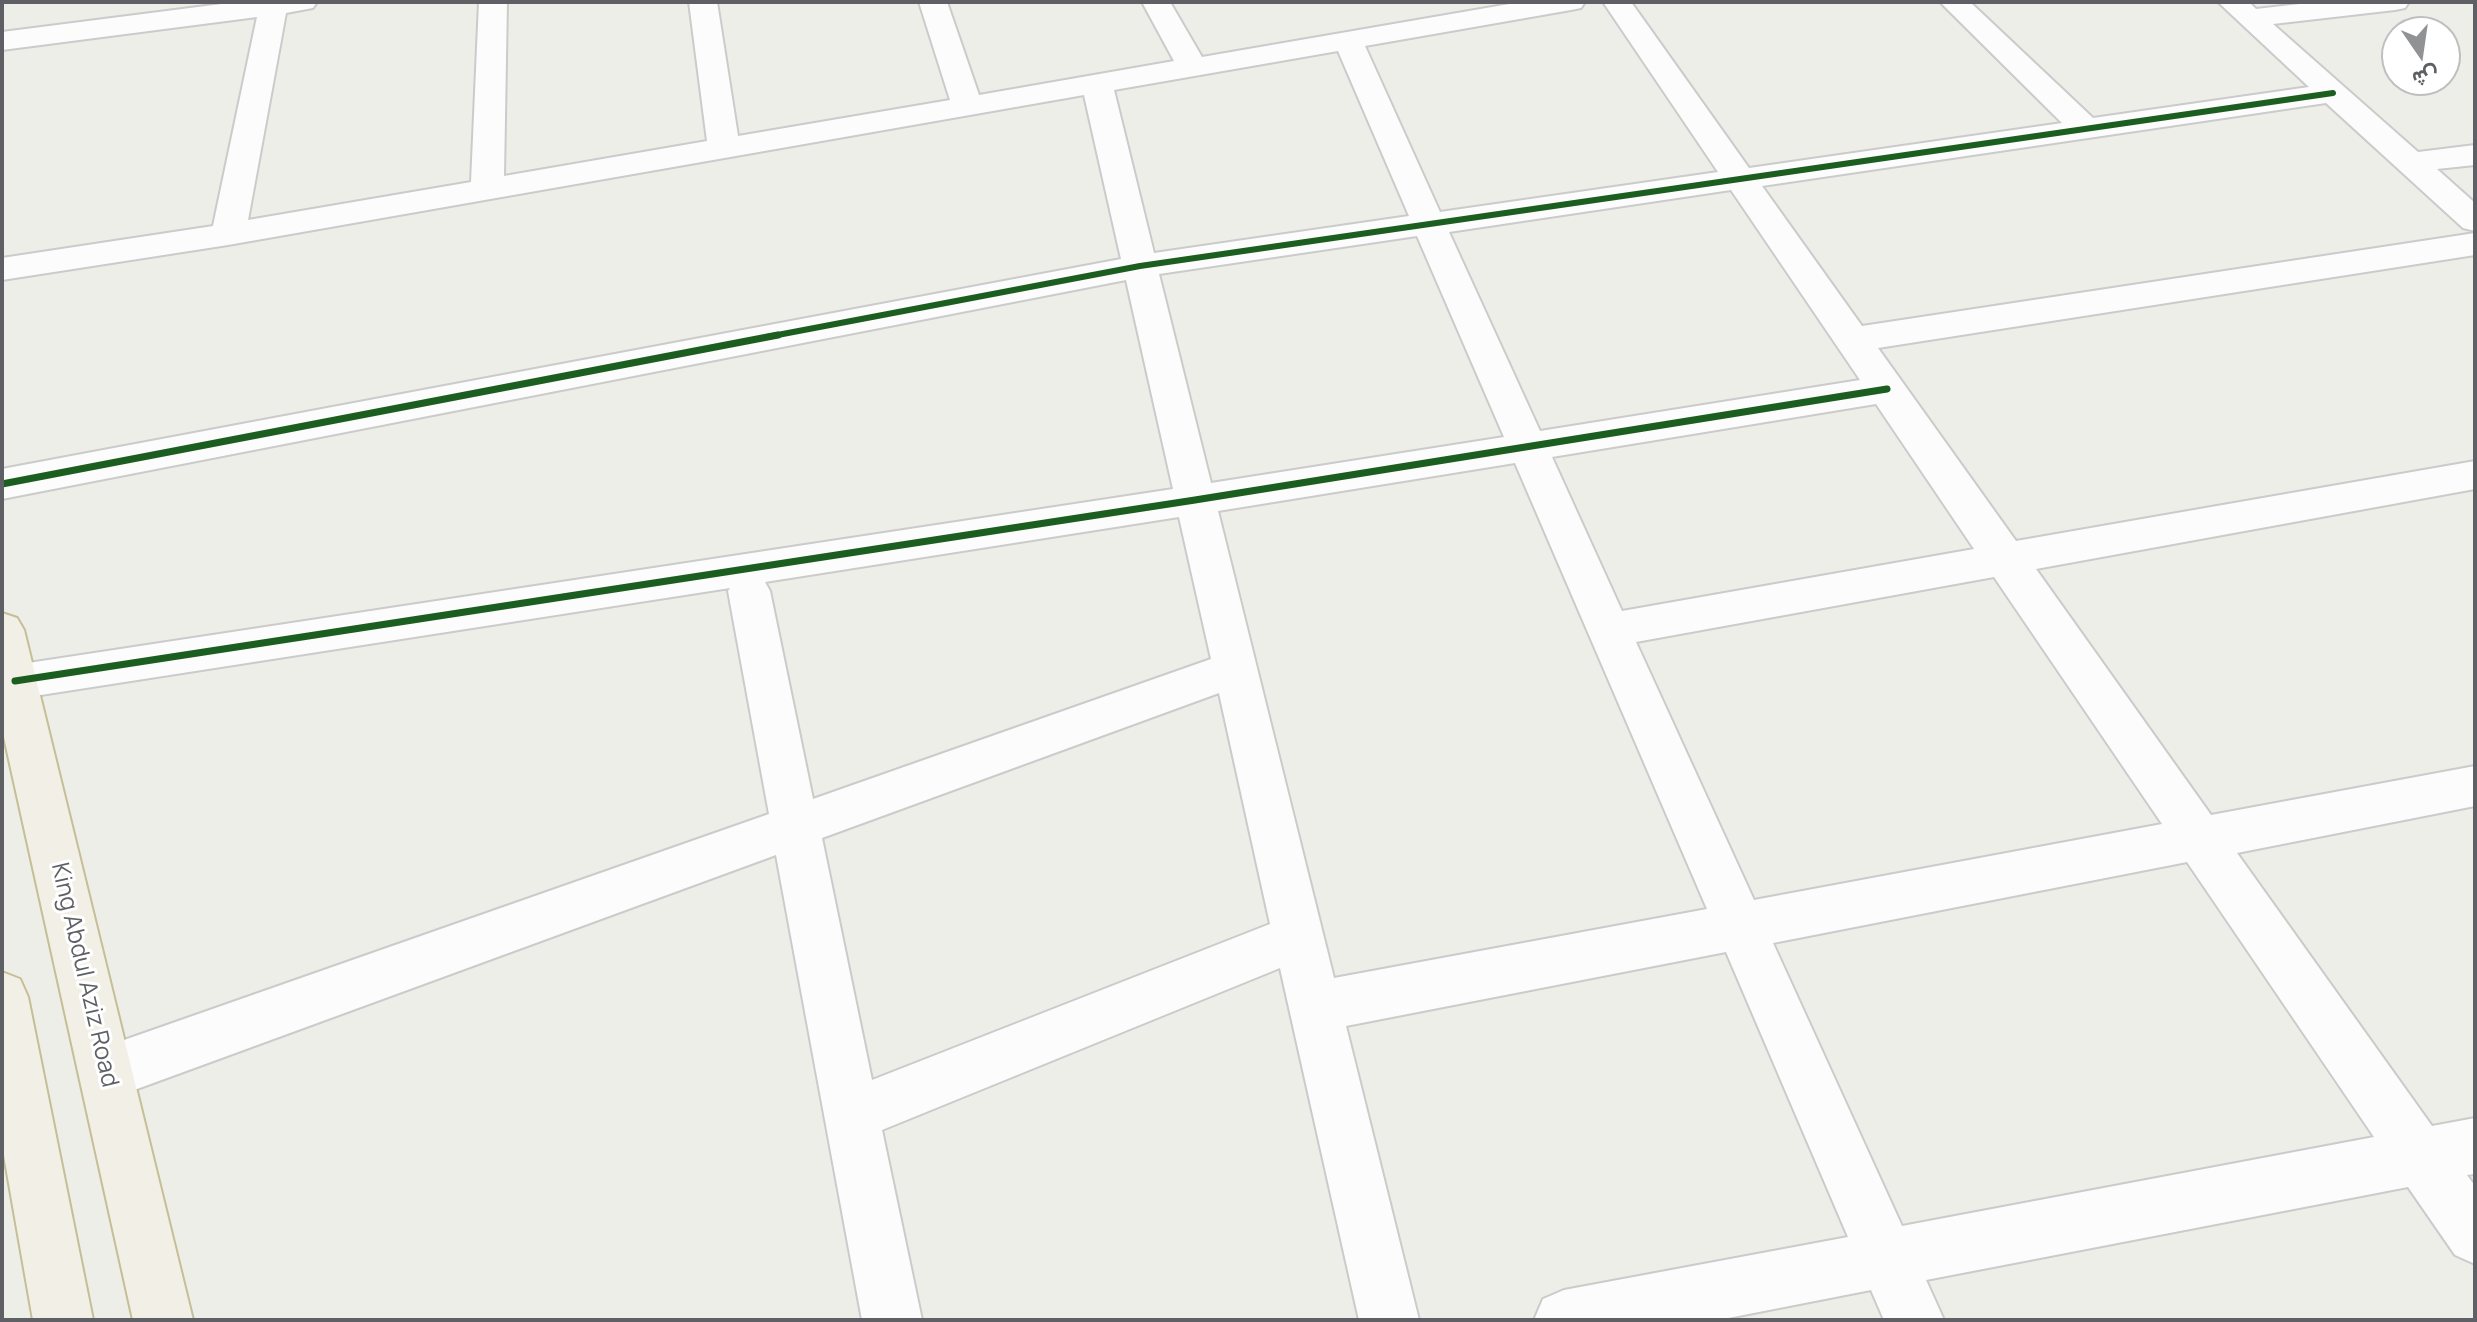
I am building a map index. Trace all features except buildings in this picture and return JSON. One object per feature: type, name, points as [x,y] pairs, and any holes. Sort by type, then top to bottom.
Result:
[{"type":"highway","name":"King Abdul Aziz Road","points":[[2,630],[163,1320]]},
{"type":"highway","points":[[2,997],[63,1320]]},
{"type":"street","points":[[487,190],[493,2]]},
{"type":"street","points":[[703,2],[724,149]]},
{"type":"street","points":[[933,2],[968,107]]},
{"type":"street","points":[[1156,2],[1193,68]]},
{"type":"street","points":[[2,269],[228,234],[1348,41],[1478,10],[1571,2]]},
{"type":"street","points":[[1617,2],[2475,1235]]},
{"type":"street","points":[[1954,2],[2086,129]]},
{"type":"street","points":[[2241,10],[2395,2]]},
{"type":"street","points":[[2,41],[284,3],[228,234]]},
{"type":"street","points":[[2241,10],[2475,221]]},
{"type":"street","points":[[1348,41],[1914,1320]]},
{"type":"street","points":[[1097,84],[1389,1320]]},
{"type":"street","points":[[2,484],[1140,266],[2333,93]]},
{"type":"street","points":[[2411,163],[2475,155]]},
{"type":"street","points":[[1852,340],[2475,244]]},
{"type":"street","points":[[15,681],[1195,500],[1887,389]]},
{"type":"street","points":[[1609,630],[2475,475]]},
{"type":"street","points":[[749,591],[892,1320]]},
{"type":"street","points":[[107,1073],[1235,669]]},
{"type":"street","points":[[1315,1007],[2475,786]]},
{"type":"street","points":[[853,1115],[1298,937]]},
{"type":"street","points":[[1564,1320],[2475,1146]]},
{"type":"cycle path","points":[[2,484],[1140,266],[2333,93]]},
{"type":"cycle path","points":[[15,681],[1195,500],[1887,389]]}]
